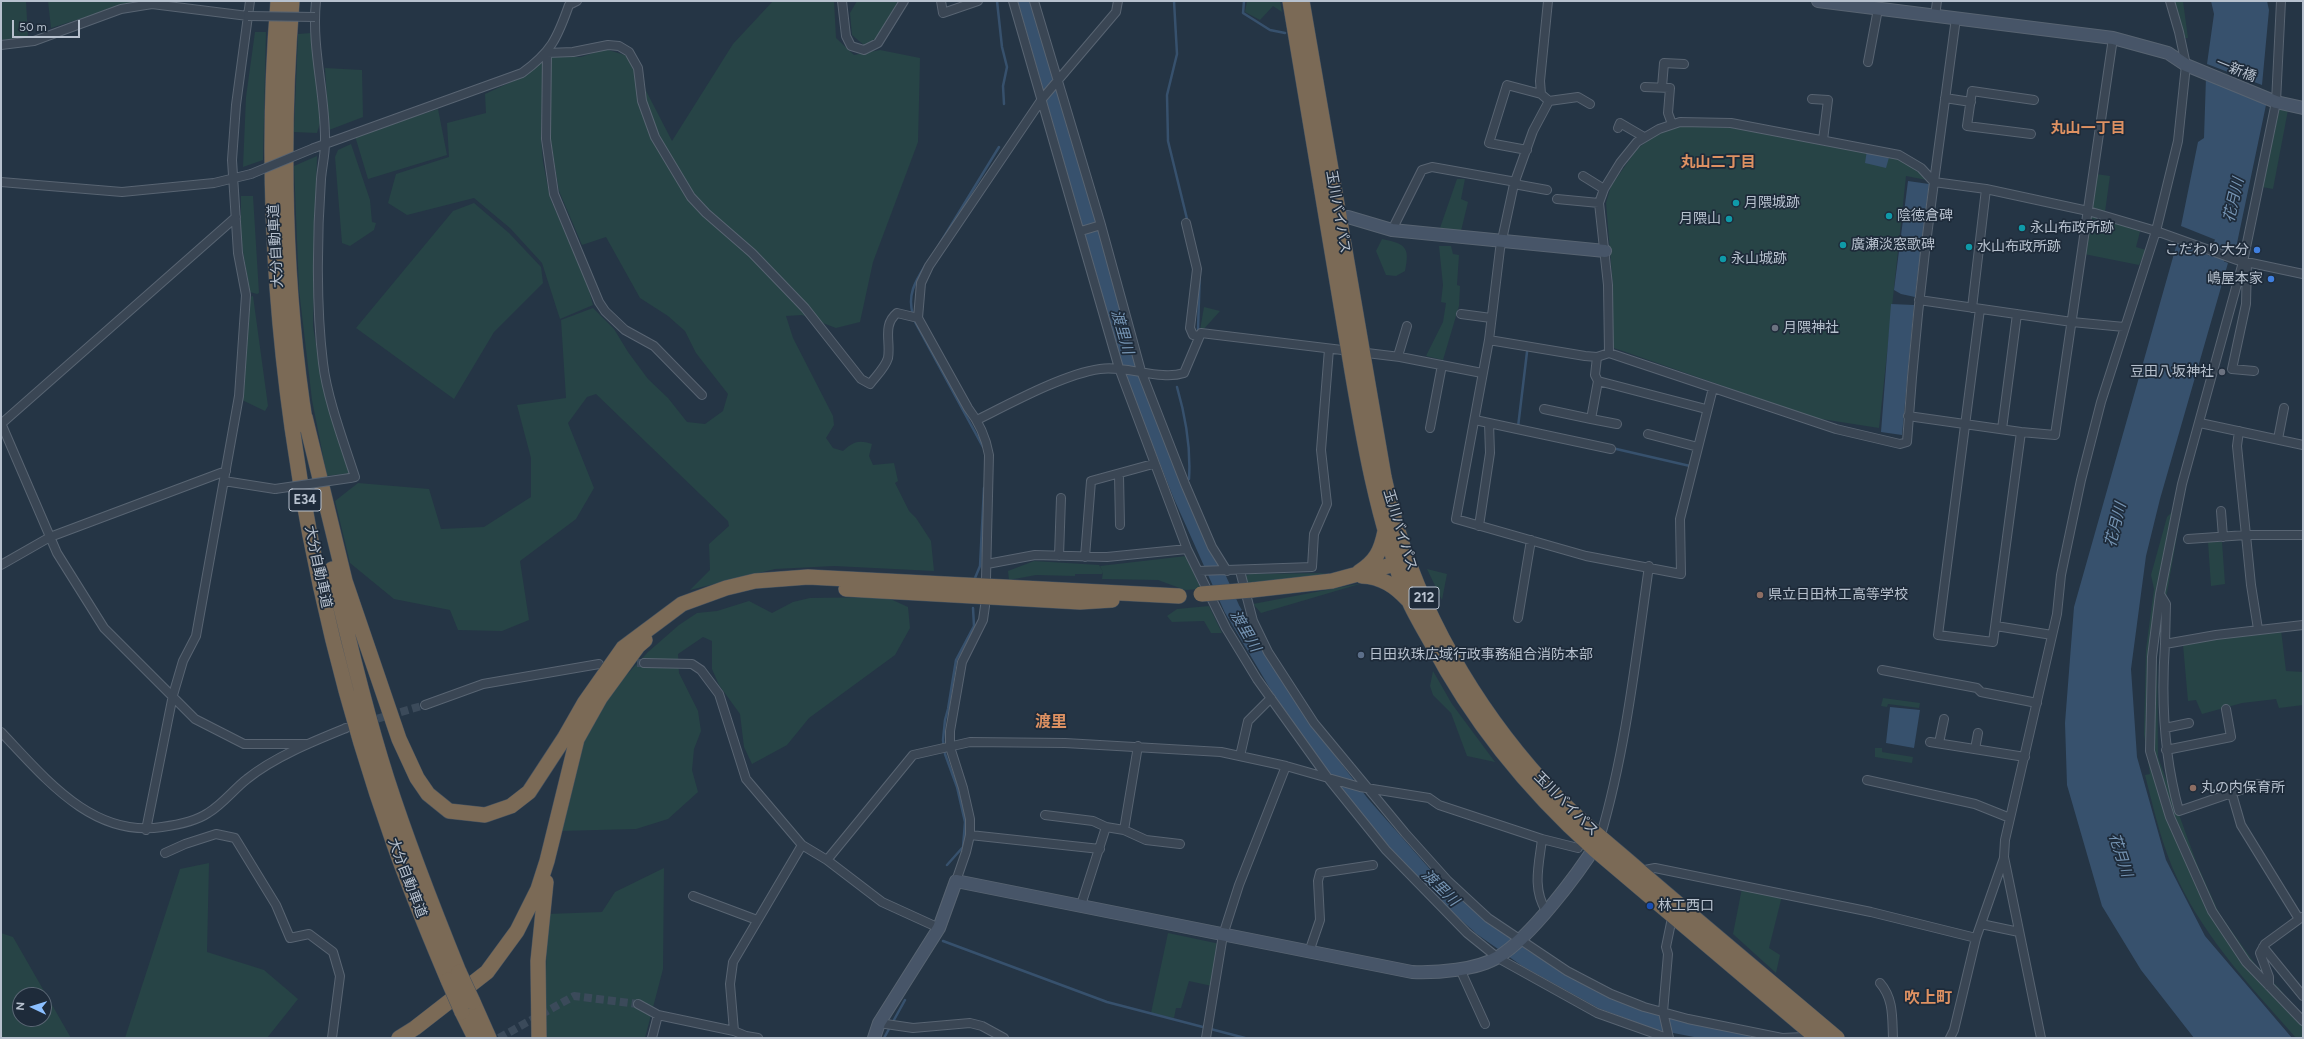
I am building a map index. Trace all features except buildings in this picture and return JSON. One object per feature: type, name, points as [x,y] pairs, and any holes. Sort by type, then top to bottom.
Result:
[{"type":"highway","name":"大分自動車道","points":[[278,1],[273,117],[275,247],[284,353],[305,501],[334,642],[372,776],[396,850],[468,1007],[478,1038]]},
{"type":"highway","name":"大分自動車道","points":[[292,1],[289,44],[287,186],[292,295],[305,416],[330,558],[366,708],[453,976]]},
{"type":"highway","name":"玉川バイパス","points":[[1290,1],[1356,351],[1397,530],[1410,602],[1449,677],[1491,739],[1551,809],[1597,843],[1640,871],[1674,909]]},
{"type":"highway","name":"玉川バイパス","points":[[1302,1],[1332,218]]},
{"type":"highway","name":"玉川バイパス","points":[[1356,351],[1364,440],[1385,531],[1467,682],[1484,708],[1526,763],[1597,843],[1817,1032],[1837,1038]]},
{"type":"highway","points":[[305,416],[345,581],[399,739],[416,778],[428,794],[448,811],[464,815],[485,815],[512,806],[529,792],[565,737],[585,702],[623,648],[637,636],[682,604],[726,588],[755,581],[808,577],[1179,596]]},
{"type":"highway","points":[[1353,576],[1378,557],[1385,531]]},
{"type":"highway","points":[[399,1038],[415,1028],[487,972],[502,953],[527,914],[538,890],[547,861],[577,739],[600,698],[638,646],[678,615],[696,605],[761,589],[786,587],[1080,602],[1179,596],[1305,586],[1353,576],[1402,562]]},
{"type":"highway","points":[[1353,576],[1379,578],[1398,589],[1410,602]]},
{"type":"highway","points":[[386,1038],[430,1010],[472,976],[496,948],[518,916],[527,893],[538,856],[565,737]]},
{"type":"highway","points":[[539,1038],[538,961],[547,861]]},
{"type":"street","points":[[146,830],[173,695],[183,661],[196,636],[239,396],[246,295],[238,253],[232,160],[236,105],[250,1]]},
{"type":"street","points":[[224,481],[275,489],[356,477],[339,428],[323,364],[319,239],[321,179],[325,143],[322,91],[314,34],[316,1]]},
{"type":"street","points":[[1,182],[122,192],[214,184],[251,174],[325,143],[522,73],[547,53],[560,32],[569,5],[577,1]]},
{"type":"street","points":[[842,1],[846,36],[851,46],[864,50],[878,43],[904,1]]},
{"type":"street","points":[[941,1],[943,14],[978,1]]},
{"type":"street","points":[[1013,1],[1081,231],[1119,368],[1153,464],[1187,549],[1226,628],[1271,698],[1328,778],[1386,850],[1422,889],[1467,933],[1498,958],[1597,1013],[1668,1038]]},
{"type":"street","points":[[1034,1],[1101,225],[1141,371],[1184,484],[1212,547],[1227,571]]},
{"type":"street","points":[[986,579],[989,455],[977,420],[968,408],[914,318],[921,283],[929,266],[1042,99],[1116,12],[1118,1]]},
{"type":"street","points":[[1541,94],[1540,82],[1548,1]]},
{"type":"street","name":"一新橋","points":[[1818,1],[2113,38],[2168,53],[2186,65],[2276,102],[2303,108]]},
{"type":"street","points":[[1935,16],[1937,1]]},
{"type":"street","points":[[2041,1038],[2004,857],[2005,840],[2057,614],[2061,574],[2081,480],[2101,402],[2156,231],[2178,141],[2186,65],[2180,32],[2170,1]]},
{"type":"street","points":[[2281,1],[2282,11],[2276,102],[2243,262],[2182,484],[2160,594],[2152,657],[2150,692],[2150,751],[2156,777],[2170,817],[2212,911],[2246,962],[2303,1021]]},
{"type":"street","points":[[1,44],[34,41],[120,9],[152,4],[248,16],[315,17]]},
{"type":"street","points":[[1868,62],[1878,8]]},
{"type":"street","points":[[1489,340],[1597,357],[1609,353],[1836,429],[1900,444],[1906,442],[1918,300],[1956,18]]},
{"type":"street","points":[[1908,416],[2021,432],[2055,435],[2113,38]]},
{"type":"street","points":[[547,53],[572,52],[608,45],[619,46],[628,52],[638,68],[642,101],[655,137],[691,197],[706,213],[752,253],[804,308],[861,379],[870,384],[887,360],[888,326],[893,316],[897,313],[914,318]]},
{"type":"street","points":[[547,53],[546,139],[554,194],[599,302],[619,325],[654,346],[702,395]]},
{"type":"street","points":[[1662,88],[1664,63],[1684,64]]},
{"type":"street","points":[[1527,150],[1489,143],[1507,85],[1541,94],[1549,101],[1578,97],[1590,104]]},
{"type":"street","points":[[1645,87],[1670,88],[1668,113],[1672,124]]},
{"type":"street","points":[[2031,134],[1967,126],[1972,91],[2034,100]]},
{"type":"street","points":[[1945,98],[1971,102]]},
{"type":"street","points":[[1812,99],[1828,100],[1823,140]]},
{"type":"street","points":[[1549,101],[1533,131],[1515,183],[1502,241],[1489,340],[1456,519],[1586,556],[1649,566],[1681,574],[1680,520],[1706,409],[1713,388]]},
{"type":"street","points":[[1609,353],[1608,285],[1599,204],[1604,189],[1620,163],[1637,142],[1659,129],[1680,122],[1731,123],[1899,155],[1921,168],[1934,182],[1986,189],[2088,212],[2156,231],[2243,262],[2303,274]]},
{"type":"street","points":[[1618,128],[1620,123],[1644,138]]},
{"type":"street","points":[[1392,230],[1422,170],[1432,167],[1547,190]]},
{"type":"street","points":[[1583,176],[1604,189]]},
{"type":"street","points":[[1986,189],[1965,423],[1938,635],[1993,642],[2021,432]]},
{"type":"street","points":[[1556,199],[1599,204]]},
{"type":"street","points":[[236,217],[1,424],[57,553],[104,628],[173,695],[195,719],[244,744],[306,744]]},
{"type":"street","points":[[1332,218],[1348,217],[1392,230],[1605,251]]},
{"type":"street","points":[[1186,223],[1196,269],[1190,328],[1193,335],[1199,336]]},
{"type":"street","points":[[1081,231],[1101,225]]},
{"type":"street","points":[[2243,262],[2246,304],[2232,369],[2254,372]]},
{"type":"street","points":[[1918,300],[2072,322],[2124,327]]},
{"type":"street","points":[[1461,314],[1491,318]]},
{"type":"street","points":[[2002,429],[2017,314]]},
{"type":"street","points":[[1398,356],[1407,326]]},
{"type":"street","points":[[977,420],[1027,395],[1085,372],[1119,368],[1175,376],[1184,373],[1201,332],[1329,349],[1398,356],[1482,373]]},
{"type":"street","points":[[1198,571],[1240,571],[1312,567],[1314,534],[1327,504],[1321,450],[1329,349]]},
{"type":"street","points":[[1591,419],[1598,381],[1595,375],[1597,357]]},
{"type":"street","points":[[1430,428],[1442,365]]},
{"type":"street","points":[[1598,381],[1706,409]]},
{"type":"street","points":[[2278,440],[2284,408]]},
{"type":"street","points":[[1544,409],[1617,424]]},
{"type":"street","points":[[1475,420],[1611,449]]},
{"type":"street","points":[[1480,526],[1490,453],[1489,423]]},
{"type":"street","points":[[2200,423],[2303,445]]},
{"type":"street","points":[[2239,431],[2237,446],[2246,535],[2258,629]]},
{"type":"street","points":[[1648,434],[1698,447]]},
{"type":"street","points":[[1085,557],[1091,481],[1119,475],[1153,464]]},
{"type":"street","points":[[1,565],[50,537],[226,471]]},
{"type":"street","points":[[1119,475],[1120,525]]},
{"type":"street","points":[[1059,556],[1061,498]]},
{"type":"street","points":[[2221,511],[2223,537]]},
{"type":"street","points":[[2188,539],[2246,535],[2303,534]]},
{"type":"street","points":[[1518,618],[1531,540]]},
{"type":"street","points":[[986,564],[1035,555],[1107,557],[1187,549]]},
{"type":"street","points":[[956,881],[1412,972],[1430,973],[1460,969],[1498,958],[1520,941],[1546,911],[1597,843],[1613,787],[1627,713],[1649,566]]},
{"type":"street","points":[[1240,571],[1250,616],[1268,652],[1314,723],[1364,787],[1448,881],[1488,918],[1520,941],[1586,982],[1644,1007],[1694,1021],[1782,1038],[1804,1037],[1817,1032]]},
{"type":"street","points":[[2160,594],[2166,604],[2163,692],[2166,750],[2170,778],[2179,811],[2258,784]]},
{"type":"street","points":[[874,1038],[939,928],[966,852],[970,835],[970,819],[963,788],[946,748],[962,662],[983,620],[985,606]]},
{"type":"street","points":[[2165,644],[2216,634],[2303,624]]},
{"type":"street","points":[[1996,626],[2052,635]]},
{"type":"street","points":[[644,663],[692,664],[701,670],[719,694],[746,779],[802,845],[827,860],[882,902],[939,928]]},
{"type":"street","points":[[425,705],[482,684],[598,664]]},
{"type":"street","points":[[1882,670],[1977,688],[1981,692],[2037,703]]},
{"type":"street","points":[[1240,756],[1248,721],[1271,698]]},
{"type":"street","points":[[2166,750],[2230,736],[2226,709]]},
{"type":"street","points":[[1939,743],[1944,719]]},
{"type":"street","points":[[2165,728],[2189,723]]},
{"type":"street","points":[[1,732],[45,778],[80,809],[108,823],[146,830],[175,825],[208,813],[248,778],[306,744],[346,728]]},
{"type":"street","points":[[1975,749],[1978,733]]},
{"type":"street","points":[[827,860],[913,755],[970,742],[1138,746],[1221,752],[1286,766],[1364,787],[1429,798],[1440,805],[1542,839],[1578,848]]},
{"type":"street","points":[[1930,742],[2025,757]]},
{"type":"street","points":[[1124,830],[1138,746]]},
{"type":"street","points":[[1207,1032],[1223,935],[1239,885],[1286,766]]},
{"type":"street","points":[[1867,780],[1974,804],[2010,818]]},
{"type":"street","points":[[2232,794],[2242,825],[2301,918],[2263,947],[2260,953],[2269,977],[2269,986]]},
{"type":"street","points":[[1045,815],[1093,821],[1106,827],[1124,830],[1146,840],[1180,844]]},
{"type":"street","points":[[1081,905],[1106,827]]},
{"type":"street","points":[[165,853],[185,844],[216,834],[235,838],[276,905],[290,938],[309,934],[333,952],[340,976],[332,1038]]},
{"type":"street","points":[[970,835],[1100,849]]},
{"type":"street","points":[[1542,839],[1537,888],[1539,898],[1546,911]]},
{"type":"street","points":[[734,1031],[730,984],[733,962],[802,845]]},
{"type":"street","points":[[1950,1038],[1954,1030],[1976,938],[2004,857]]},
{"type":"street","points":[[1309,952],[1320,920],[1318,881],[1320,873],[1373,865]]},
{"type":"street","points":[[1640,871],[1655,868],[1871,912],[1976,938]]},
{"type":"street","points":[[693,896],[758,920]]},
{"type":"street","points":[[1668,1038],[1663,1012],[1668,954],[1666,947],[1674,909]]},
{"type":"street","points":[[1981,924],[2019,932]]},
{"type":"street","points":[[2263,947],[2303,996]]},
{"type":"street","points":[[1460,969],[1485,1024]]},
{"type":"street","points":[[1880,983],[1888,992],[1891,1002],[1893,1038]]},
{"type":"street","points":[[638,1004],[658,1015],[734,1031],[746,1036],[758,1038]]},
{"type":"street","points":[[652,1038],[658,1015]]},
{"type":"street","points":[[882,1024],[894,1027],[913,1028],[970,1023],[982,1026],[1004,1038]]},
{"type":"green space","points":[[1,1],[26,1],[28,38],[1,40]]},
{"type":"green space","points":[[48,1],[136,1],[51,28]]},
{"type":"green space","points":[[773,1],[834,1],[836,38],[854,55],[880,50],[920,58],[918,142],[873,262],[860,322],[836,328],[802,315],[786,316],[793,338],[833,416],[834,425],[826,438],[833,448],[843,451],[850,445],[857,442],[872,444],[869,456],[873,465],[894,463],[898,481],[895,483],[909,511],[916,518],[931,541],[934,571],[834,566],[775,569],[690,590],[710,570],[709,544],[729,526],[728,521],[596,394],[587,397],[568,423],[594,488],[576,519],[520,561],[529,620],[502,631],[458,630],[450,610],[394,599],[350,563],[335,501],[358,483],[429,489],[441,529],[484,527],[531,497],[531,458],[517,405],[566,398],[561,320],[593,308],[614,329],[628,352],[648,379],[668,398],[687,422],[705,424],[723,411],[728,394],[696,353],[685,331],[668,316],[640,298],[606,237],[582,245],[559,191],[551,142],[551,56],[581,57],[605,49],[628,56],[672,141],[733,44]]},
{"type":"green space","points":[[857,1],[898,1],[878,37],[865,46],[852,35],[850,13]]},
{"type":"green space","points":[[1247,1],[1280,1],[1282,12],[1273,6],[1260,20],[1245,12]]},
{"type":"green space","points":[[2173,1],[2183,1],[2188,38],[2183,38]]},
{"type":"green space","points":[[255,32],[266,32],[263,160],[243,167],[246,97]]},
{"type":"green space","points":[[311,33],[321,120],[317,133],[294,132],[298,34]]},
{"type":"green space","points":[[543,60],[541,138],[543,162],[550,198],[587,283],[593,305],[560,319],[542,263],[510,228],[474,198],[407,215],[388,203],[396,174],[449,157],[447,123],[486,113],[485,94],[524,76]]},
{"type":"green space","points":[[325,68],[362,70],[363,117],[329,130]]},
{"type":"green space","points":[[438,109],[447,155],[368,179],[355,136]]},
{"type":"green space","points":[[2279,110],[2288,110],[2273,189],[2262,187]]},
{"type":"green space","points":[[1698,126],[1734,128],[1898,157],[1918,169],[1927,180],[1906,176],[1879,428],[1815,418],[1611,347],[1613,287],[1606,203],[1611,186],[1637,149],[1651,138],[1673,127]]},
{"type":"green space","points":[[351,144],[370,200],[372,222],[376,223],[374,230],[350,246],[342,243],[335,157],[338,150]]},
{"type":"green space","points":[[317,156],[313,326],[320,370],[352,473],[327,476],[312,400],[299,290],[294,166]]},
{"type":"green space","points":[[2096,174],[2110,176],[2105,212],[2091,208]]},
{"type":"green space","points":[[1457,179],[1465,179],[1461,199],[1468,202],[1461,231],[1440,228]]},
{"type":"green space","points":[[241,196],[253,196],[259,293],[257,294],[250,292],[241,240]]},
{"type":"green space","points":[[474,203],[509,233],[541,267],[543,283],[494,332],[454,399],[356,328],[453,211]]},
{"type":"green space","points":[[2089,214],[2141,228],[2136,247],[2146,250],[2139,265],[2084,254]]},
{"type":"green space","points":[[1382,239],[1401,245],[1406,252],[1407,257],[1405,271],[1396,276],[1386,275],[1376,251]]},
{"type":"green space","points":[[1439,246],[1451,246],[1453,254],[1459,255],[1457,285],[1460,286],[1459,306],[1443,360],[1426,356],[1443,322],[1446,303],[1441,302],[1443,285]]},
{"type":"green space","points":[[253,296],[268,406],[265,411],[242,400],[248,297]]},
{"type":"green space","points":[[1204,307],[1220,311],[1203,330],[1200,330]]},
{"type":"green space","points":[[2183,501],[2157,650],[2158,757],[2197,864],[2219,913],[2255,964],[2279,988],[2303,1020],[2303,1038],[2296,1038],[2231,963],[2202,923],[2189,902],[2167,855],[2145,775],[2150,774],[2144,734],[2146,649],[2154,589],[2151,575],[2167,517]]},
{"type":"green space","points":[[2208,542],[2222,542],[2225,584],[2211,586]]},
{"type":"green space","points":[[1186,556],[1201,589],[1185,590],[1158,580],[1102,579],[1103,572],[1100,566]]},
{"type":"green space","points":[[1034,561],[1099,565],[1103,572],[1102,574],[1075,574],[1075,576],[1036,575],[1009,580],[1008,571]]},
{"type":"green space","points":[[1427,569],[1447,574],[1442,600]]},
{"type":"green space","points":[[1326,573],[1287,581],[1246,585],[1245,576],[1250,574]]},
{"type":"green space","points":[[1363,583],[1261,613],[1253,604]]},
{"type":"green space","points":[[886,597],[908,607],[910,628],[895,655],[809,718],[787,745],[752,764],[744,747],[740,714],[719,685],[712,669],[712,641],[703,637],[678,654],[679,673],[698,711],[701,731],[694,749],[692,770],[698,792],[668,819],[636,829],[559,831],[580,741],[603,700],[648,652],[679,625],[697,613],[717,611],[749,601],[772,613],[793,602],[810,598]]},
{"type":"green space","points":[[1209,606],[1222,633],[1211,633],[1204,621],[1172,622],[1167,616],[1177,609]]},
{"type":"green space","points":[[2281,630],[2286,671],[2303,672],[2303,705],[2279,708],[2276,699],[2242,703],[2202,714],[2196,700],[2188,701],[2183,645],[2219,637]]},
{"type":"green space","points":[[1433,671],[1452,704],[1495,762],[1467,756],[1451,713],[1433,695],[1430,686]]},
{"type":"green space","points":[[1883,698],[1920,703],[1919,708],[1888,704],[1887,707],[1881,706]]},
{"type":"green space","points":[[1875,748],[1882,748],[1882,752],[1913,757],[1912,763],[1875,757]]},
{"type":"green space","points":[[209,863],[207,952],[264,970],[298,999],[267,1038],[125,1038],[180,869]]},
{"type":"green space","points":[[664,868],[663,969],[645,1038],[545,1038],[547,914],[602,912],[615,892]]},
{"type":"green space","points":[[1742,888],[1782,896],[1769,948],[1780,955],[1776,973],[1733,934]]},
{"type":"green space","points":[[1,933],[13,937],[42,987],[12,987],[12,1027],[52,1027],[52,1005],[71,1038],[1,1038]]},
{"type":"green space","points":[[1168,933],[1220,944],[1212,986],[1189,981],[1181,1008],[1176,1008],[1174,1018],[1151,1013]]},
{"type":"water","points":[[2211,1],[2267,1],[2269,10],[2262,85],[2207,64],[2214,14]]},
{"type":"water","points":[[2206,77],[2266,105],[2236,248],[2181,226],[2198,142],[2204,138]]},
{"type":"water","points":[[1867,150],[1890,154],[1886,168],[1865,163]]},
{"type":"water","points":[[1908,181],[1929,184],[1915,297],[1901,294],[1894,290]]},
{"type":"water","points":[[2177,243],[2228,263],[2160,499],[2146,556],[2131,669],[2137,757],[2166,860],[2205,936],[2292,1038],[2194,1038],[2141,970],[2102,906],[2067,785],[2065,723],[2074,607]]},
{"type":"water","points":[[1891,304],[1914,305],[1902,435],[1881,432]]},
{"type":"water","points":[[1890,707],[1920,710],[1914,748],[1886,743]]},
{"type":"waterway","points":[[997,1],[1002,47],[1007,67],[1003,86],[1004,104]]},
{"type":"waterway","name":"渡里川","points":[[1026,1],[1134,376],[1181,495],[1232,609],[1298,720],[1362,804],[1427,878],[1482,928],[1526,959],[1602,1001],[1658,1022],[1742,1038]]},
{"type":"waterway","points":[[1174,1],[1177,54],[1167,95],[1168,141],[1188,223]]},
{"type":"waterway","points":[[1244,1],[1243,13],[1270,30],[1285,33]]},
{"type":"waterway","points":[[939,245],[999,147]]},
{"type":"waterway","name":"花月川","points":[[2209,279],[2230,222]]},
{"type":"waterway","points":[[913,315],[911,308],[913,289],[925,266]]},
{"type":"waterway","points":[[1198,329],[1200,270]]},
{"type":"waterway","points":[[914,320],[983,447]]},
{"type":"waterway","points":[[1518,427],[1527,352]]},
{"type":"waterway","points":[[1177,387],[1187,433],[1189,479]]},
{"type":"waterway","points":[[1612,448],[1690,466]]},
{"type":"waterway","points":[[975,578],[980,566],[984,488]]},
{"type":"waterway","points":[[947,865],[963,847],[965,822],[957,787],[945,754],[943,740],[945,720],[956,660],[974,626],[973,608]]},
{"type":"waterway","points":[[943,941],[1107,1002],[1245,1038]]},
{"type":"waterway","points":[[884,1038],[905,1000]]},
{"type":"tunnel","points":[[625,663],[644,663]]},
{"type":"tunnel","points":[[366,722],[425,705]]},
{"type":"tunnel","points":[[499,1038],[574,996],[638,1004]]},
{"type":"place","name":"月隈城跡","points":[[1736,203]]},
{"type":"place","name":"陰徳倉碑","points":[[1889,216]]},
{"type":"place","name":"月隈山","points":[[1729,219]]},
{"type":"place","name":"永山布政所跡","points":[[2022,228]]},
{"type":"place","name":"廣瀬淡窓歌碑","points":[[1843,245]]},
{"type":"place","name":"水山布政所跡","points":[[1969,247]]},
{"type":"place","name":"こだわり大分","points":[[2257,250]]},
{"type":"place","name":"永山城跡","points":[[1723,259]]},
{"type":"place","name":"嶋屋本家","points":[[2271,279]]},
{"type":"place","name":"月隈神社","points":[[1775,328]]},
{"type":"place","name":"豆田八坂神社","points":[[2222,372]]},
{"type":"place","name":"県立日田林工高等学校","points":[[1760,595]]},
{"type":"place","name":"日田玖珠広域行政事務組合消防本部","points":[[1361,655]]},
{"type":"place","name":"丸の内保育所","points":[[2193,788]]},
{"type":"place","name":"林工西口","points":[[1650,906]]},
{"type":"district","name":"丸山一丁目","points":[[2088,129]]},
{"type":"district","name":"丸山二丁目","points":[[1718,163]]},
{"type":"district","name":"渡里","points":[[1051,722]]},
{"type":"district","name":"吹上町","points":[[1928,998]]}]
